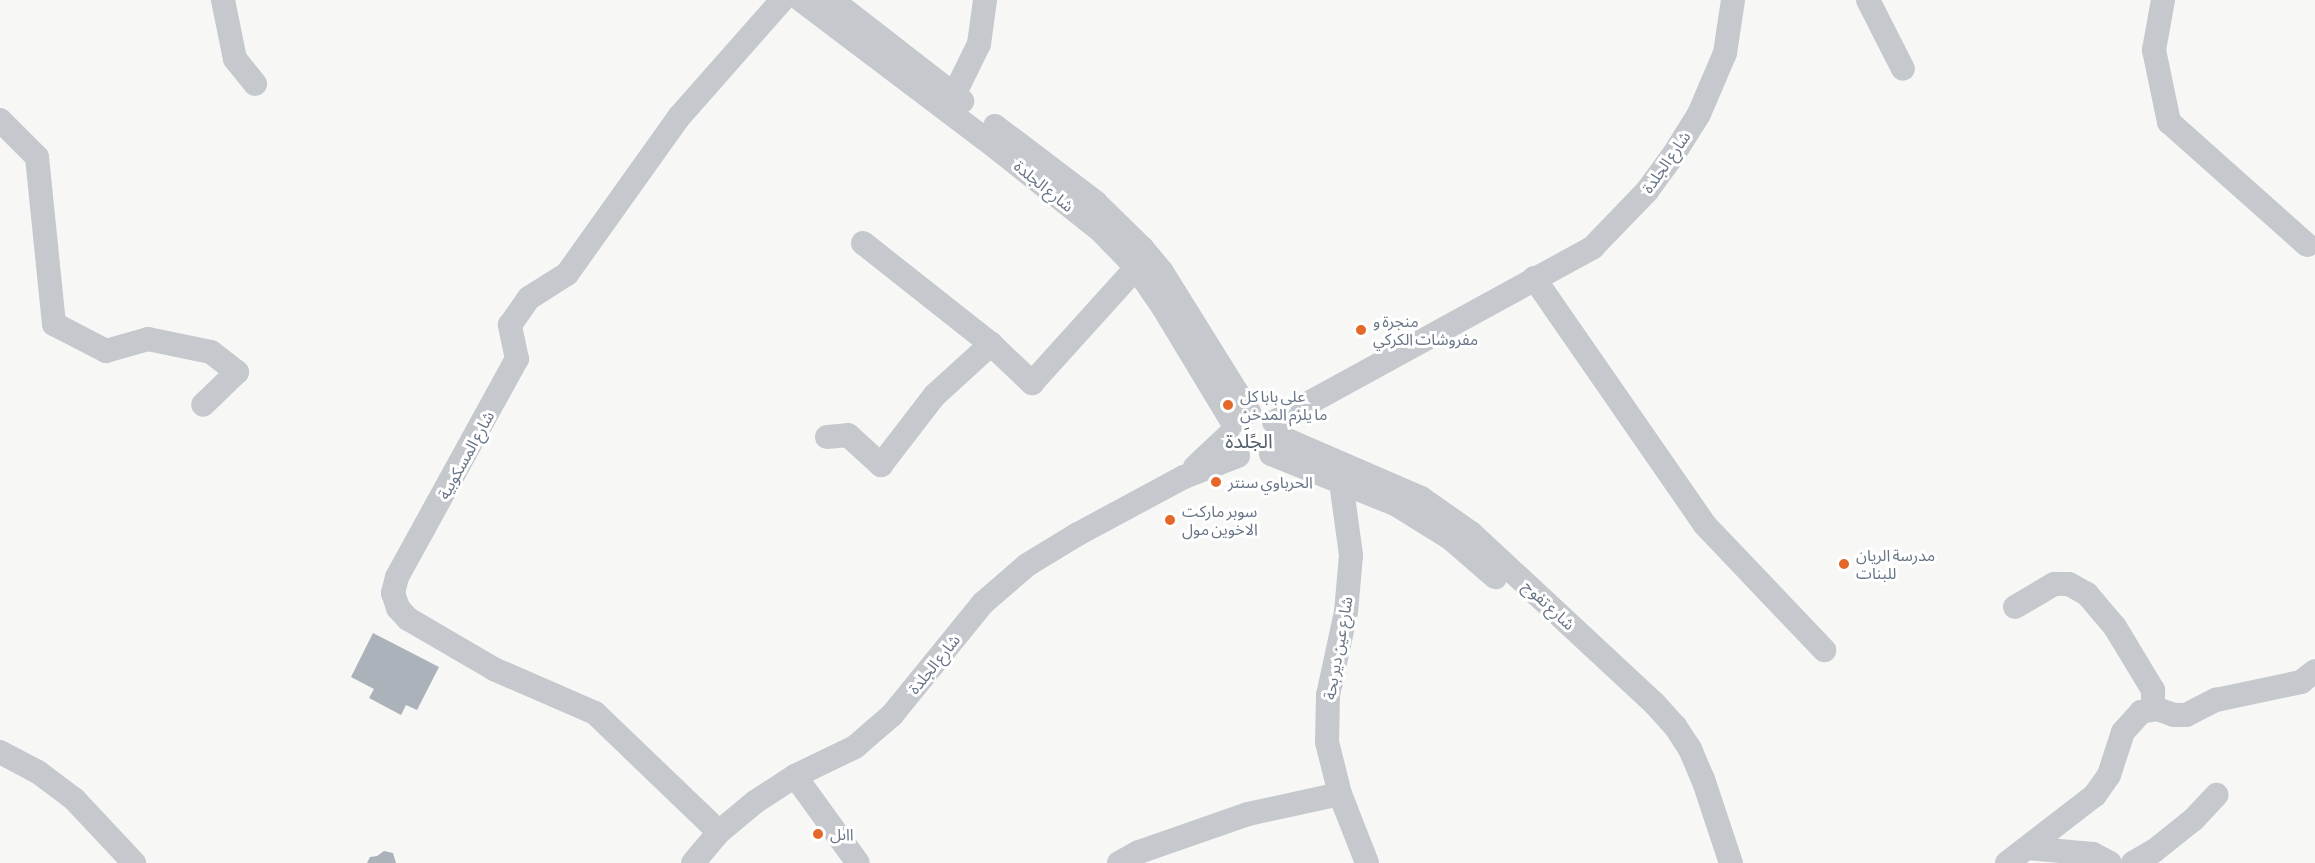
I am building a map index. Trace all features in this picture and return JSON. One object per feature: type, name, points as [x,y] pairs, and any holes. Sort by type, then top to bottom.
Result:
[{"type":"street","points":[[223,0],[235,59],[255,84]]},
{"type":"street","name":"شارع المسكوبية","points":[[719,831],[595,713],[494,669],[408,619],[398,608],[393,593],[397,577],[517,359],[510,325],[529,298],[567,274],[679,117],[782,0]]},
{"type":"street","name":"شارع الجلدة","points":[[801,0],[1095,202],[1142,248],[1162,272],[1237,432]]},
{"type":"street","name":"شارع الجلدة","points":[[832,0],[1101,231],[1136,268],[1237,432]]},
{"type":"street","points":[[952,104],[979,44],[985,0]]},
{"type":"street","name":"شارع الجلدة","points":[[1534,278],[1619,205],[1665,149],[1689,109],[1708,60],[1718,0]]},
{"type":"street","name":"شارع الجلدة","points":[[1274,437],[1534,278],[1593,247],[1647,191],[1674,154],[1714,83],[1725,53],[1733,0]]},
{"type":"street","points":[[1868,0],[1903,69]]},
{"type":"street","points":[[2163,0],[2154,50],[2169,122],[2307,245]]},
{"type":"street","points":[[0,120],[37,157],[54,324],[106,351],[148,339],[211,352],[237,372],[203,405]]},
{"type":"street","points":[[863,243],[991,344],[1032,383],[1136,268]]},
{"type":"street","points":[[1534,278],[1706,525],[1824,650]]},
{"type":"street","points":[[827,437],[848,435],[881,465],[935,395],[991,344]]},
{"type":"street","name":"شارع تفوح","points":[[1237,432],[1263,413],[1274,437],[1344,473],[1421,498],[1472,533],[1675,726],[1690,749],[1703,779],[1731,863]]},
{"type":"street","points":[[1237,432],[1254,461],[1274,437]]},
{"type":"street","name":"شارع الجلدة","points":[[693,863],[719,831],[754,802],[795,776],[855,747],[892,715],[983,603],[1027,565],[1078,534],[1184,477],[1237,432]]},
{"type":"street","points":[[1344,473],[1450,538],[1649,720],[1679,760],[1714,863]]},
{"type":"street","name":"شارع عين دير بحة","points":[[1344,473],[1351,555],[1346,612],[1328,695],[1327,742],[1340,794],[1367,863]]},
{"type":"street","points":[[2015,607],[2054,584],[2069,584],[2087,594],[2115,627],[2153,690],[2153,709]]},
{"type":"street","points":[[2007,863],[2095,795],[2109,775],[2123,732],[2138,715],[2153,709],[2174,715],[2186,715],[2216,700],[2301,682],[2315,671]]},
{"type":"street","points":[[0,752],[38,772],[74,799],[134,863]]},
{"type":"street","points":[[795,776],[858,863]]},
{"type":"street","points":[[1119,863],[1139,852],[1248,814],[1340,794]]},
{"type":"street","points":[[2133,863],[2154,851],[2194,819],[2216,795]]},
{"type":"street","points":[[2027,848],[2093,854],[2110,863]]},
{"type":"building","points":[[373,633],[439,667],[417,710],[406,705],[401,715],[369,698],[374,689],[351,677]]},
{"type":"building","points":[[384,851],[393,853],[396,863],[367,863],[370,857],[377,856]]},
{"type":"place","name":"منجرة و مفروشات الكركي","points":[[1361,330]]},
{"type":"place","name":"علي بابا كل ما يلزم المدخن","points":[[1228,405]]},
{"type":"place","name":"الحرباوي سنتر","points":[[1216,482]]},
{"type":"place","name":"سوبر ماركت الاخوين مول","points":[[1170,520]]},
{"type":"place","name":"مدرسة الريان للبنات","points":[[1844,564]]},
{"type":"place","name":"ااىل","points":[[818,834]]},
{"type":"district","name":"الجًلَدة","points":[[1249,440]]}]
